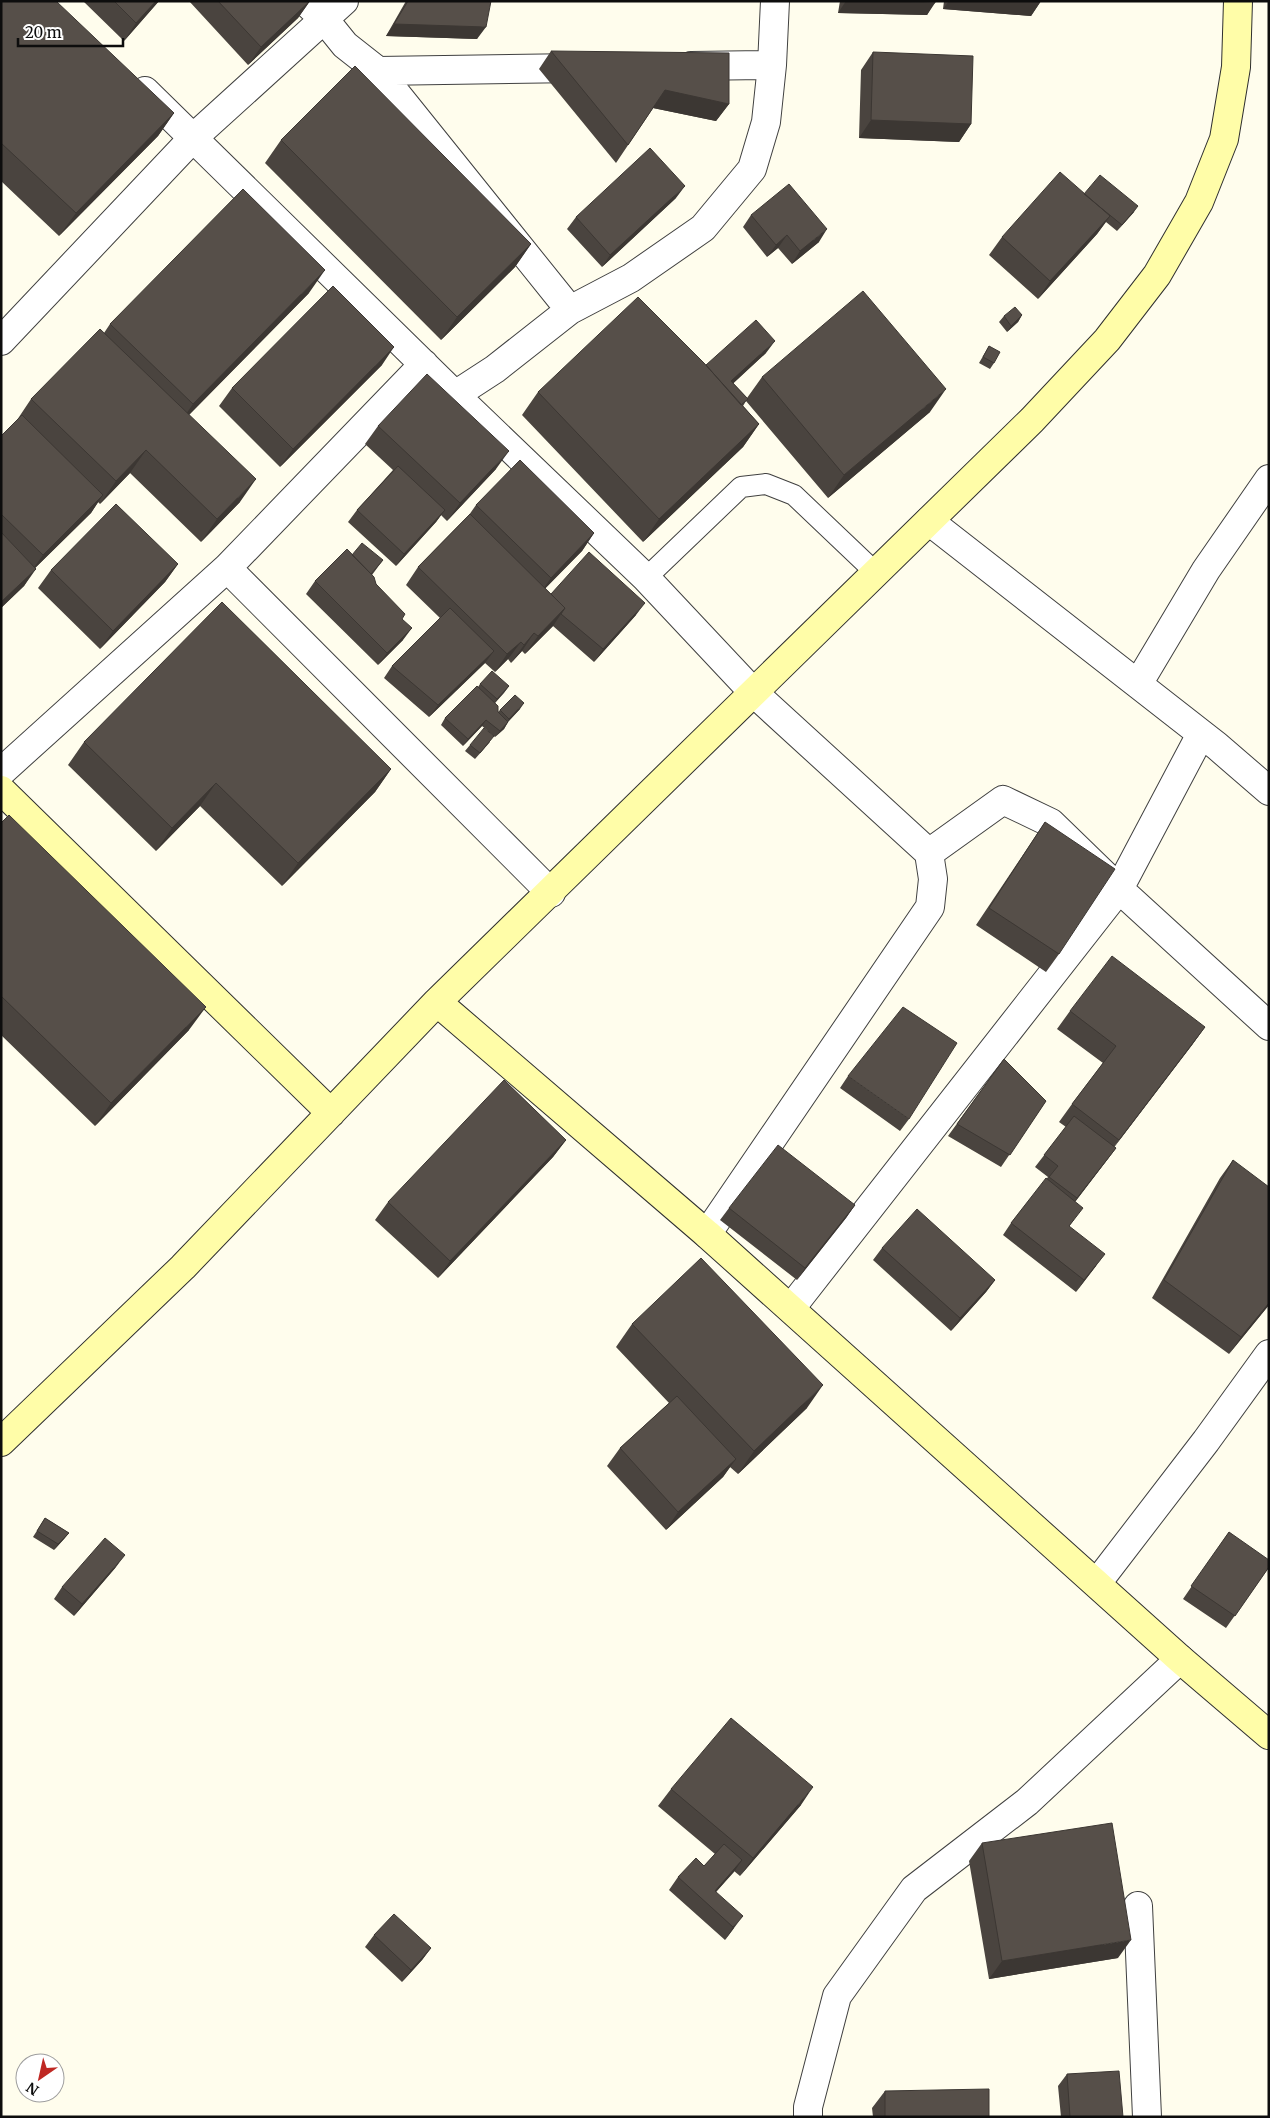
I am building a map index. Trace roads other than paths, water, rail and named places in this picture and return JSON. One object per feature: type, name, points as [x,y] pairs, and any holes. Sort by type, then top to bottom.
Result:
[{"type":"street","points":[[1,341],[314,10],[344,1]]},
{"type":"street","points":[[455,395],[495,369],[570,310],[631,278],[703,228],[740,184],[752,169],[766,122],[772,65],[775,1]]},
{"type":"street","points":[[1,1442],[183,1267],[437,1002],[551,893],[929,521],[1053,398],[1107,340],[1157,275],[1200,202],[1224,139],[1236,67],[1238,1]]},
{"type":"street","points":[[314,10],[345,45],[378,71],[570,310]]},
{"type":"street","points":[[664,66],[772,65]]},
{"type":"street","points":[[378,71],[605,67]]},
{"type":"street","points":[[130,77],[455,395],[646,578],[754,693],[929,854],[933,879],[930,907],[707,1234]]},
{"type":"street","points":[[1,772],[227,568],[424,364]]},
{"type":"street","points":[[1138,684],[1206,570],[1269,480]]},
{"type":"street","points":[[929,521],[1201,734],[1269,791]]},
{"type":"street","points":[[227,568],[551,893]]},
{"type":"street","points":[[791,1308],[1119,888],[1201,734]]},
{"type":"street","points":[[1,790],[331,1113]]},
{"type":"street","points":[[929,854],[1004,800],[1051,823],[1269,1026]]},
{"type":"street","points":[[437,1002],[791,1308],[1096,1583],[1269,1735]]},
{"type":"street","points":[[1096,1583],[1206,1441],[1269,1354]]},
{"type":"street","points":[[808,2117],[808,2107],[837,1996],[914,1889],[1026,1802],[1180,1658]]},
{"type":"street","points":[[1138,1906],[1147,2117]]},
{"type":"lane","points":[[646,578],[741,487],[766,484],[794,495],[876,573]]}]
